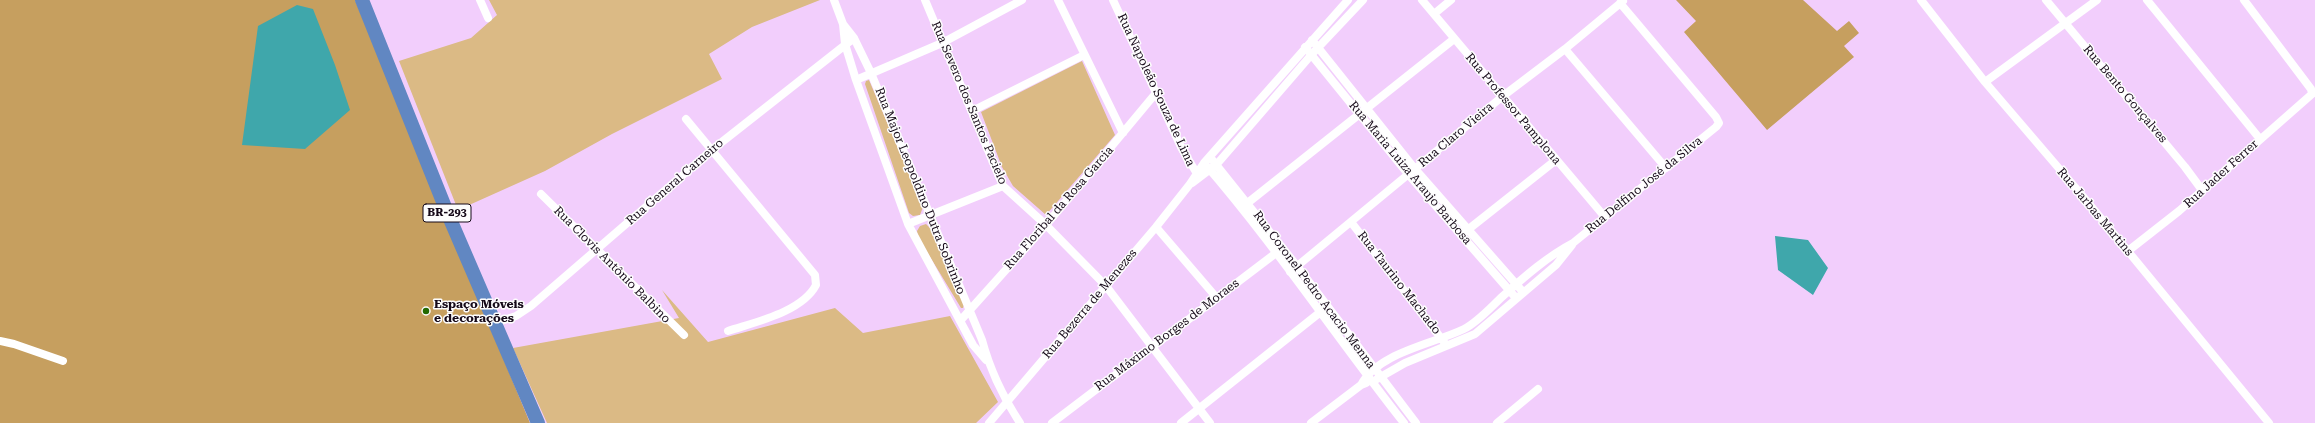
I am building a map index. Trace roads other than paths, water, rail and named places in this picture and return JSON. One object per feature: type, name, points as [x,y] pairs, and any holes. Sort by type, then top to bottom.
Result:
[{"type":"highway","name":"BR-293","points":[[362,0],[447,212],[538,423]]},
{"type":"street","points":[[480,0],[488,18]]},
{"type":"street","name":"Rua Major Leopoldino Dutra Sobrinho","points":[[834,0],[843,24],[845,44],[856,80],[908,224],[973,345],[988,362]]},
{"type":"street","name":"Rua Severo dos Santos Pacielo","points":[[925,0],[1003,186],[1046,225],[1106,286],[1210,423]]},
{"type":"street","points":[[856,80],[942,43],[1022,0]]},
{"type":"street","points":[[1058,0],[1123,133]]},
{"type":"street","name":"Rua Napoleão Souza de Lima","points":[[1113,0],[1182,149],[1198,176]]},
{"type":"street","name":"Rua Bezerra de Menezes","points":[[989,423],[1156,227],[1198,176],[1207,160],[1348,0]]},
{"type":"street","name":"Rua Bezerra de Menezes","points":[[1198,176],[1210,170],[1217,164],[1318,47],[1363,0]]},
{"type":"street","name":"Rua Professor Pamplona","points":[[1422,0],[1604,216]]},
{"type":"street","points":[[1434,14],[1451,0]]},
{"type":"street","name":"Rua Jarbas Martins","points":[[1920,0],[1985,82],[2128,251],[2269,423]]},
{"type":"street","name":"Rua Bento Gonçalves","points":[[2046,0],[2066,22],[2202,190]]},
{"type":"street","points":[[1985,82],[2097,0]]},
{"type":"street","points":[[2147,0],[2260,139]]},
{"type":"street","name":"Rua Jader Ferrer","points":[[2128,251],[2179,212],[2260,139],[2308,100],[2312,94],[2311,89],[2244,0]]},
{"type":"street","name":"Rua Claro Vieira","points":[[1290,272],[1503,96],[1565,49],[1622,2]]},
{"type":"street","name":"Rua Delfino José da Silva","points":[[1366,374],[1400,355],[1469,326],[1510,290],[1666,168],[1719,123],[1716,117],[1622,2]]},
{"type":"street","name":"Rua Major Leopoldino Dutra Sobrinho","points":[[843,24],[854,38],[871,73],[982,340],[988,362],[1007,402],[1020,423]]},
{"type":"street","name":"Rua General Carneiro","points":[[495,323],[516,316],[531,306],[713,149],[854,38]]},
{"type":"street","points":[[1241,208],[1454,39]]},
{"type":"street","name":"Rua Maria Luiza Araujo Barbosa","points":[[1312,40],[1408,174],[1516,298]]},
{"type":"street","name":"Rua Maria Luiza Araujo Barbosa","points":[[1305,48],[1416,169],[1523,292]]},
{"type":"street","points":[[1565,49],[1666,168]]},
{"type":"street","points":[[972,110],[1084,55]]},
{"type":"street","name":"Rua Floribal da Rosa Garcia","points":[[960,321],[1046,225],[1156,93]]},
{"type":"street","points":[[1256,103],[1264,109]]},
{"type":"street","points":[[686,119],[713,149],[815,275],[816,286],[807,299],[776,315],[728,331]]},
{"type":"street","name":"Rua Coronel Pedro Acacio Menna","points":[[1207,160],[1217,164],[1248,203],[1280,250],[1290,272],[1403,422]]},
{"type":"street","name":"Rua Coronel Pedro Acacio Menna","points":[[1207,160],[1210,170],[1241,208],[1297,266],[1326,307],[1416,423]]},
{"type":"street","points":[[1461,235],[1556,160]]},
{"type":"street","points":[[908,224],[1003,186]]},
{"type":"street","name":"Rua Clovis Antônio Balbino","points":[[541,194],[596,250],[684,335]]},
{"type":"street","points":[[1437,207],[1444,201]]},
{"type":"street","name":"Rua Taurino Machado","points":[[1350,222],[1447,346]]},
{"type":"street","points":[[1156,227],[1216,297]]},
{"type":"street","name":"Rua Delfino José da Silva","points":[[1373,382],[1405,363],[1475,334],[1556,265],[1573,242]]},
{"type":"street","name":"Rua Máximo Borges de Moraes","points":[[1052,423],[1216,297],[1280,250]]},
{"type":"street","points":[[1485,263],[1493,257]]},
{"type":"street","points":[[1181,423],[1326,307]]},
{"type":"street","points":[[0,341],[14,344],[63,361]]},
{"type":"street","points":[[1400,355],[1405,363]]},
{"type":"street","points":[[1311,423],[1361,384],[1366,374]]},
{"type":"street","points":[[1361,384],[1373,382]]},
{"type":"street","points":[[1497,423],[1538,389]]},
{"type":"street","points":[[1403,422],[1410,415]]},
{"type":"place","name":"Espaço Móveis e decorações","points":[[426,311]]}]
